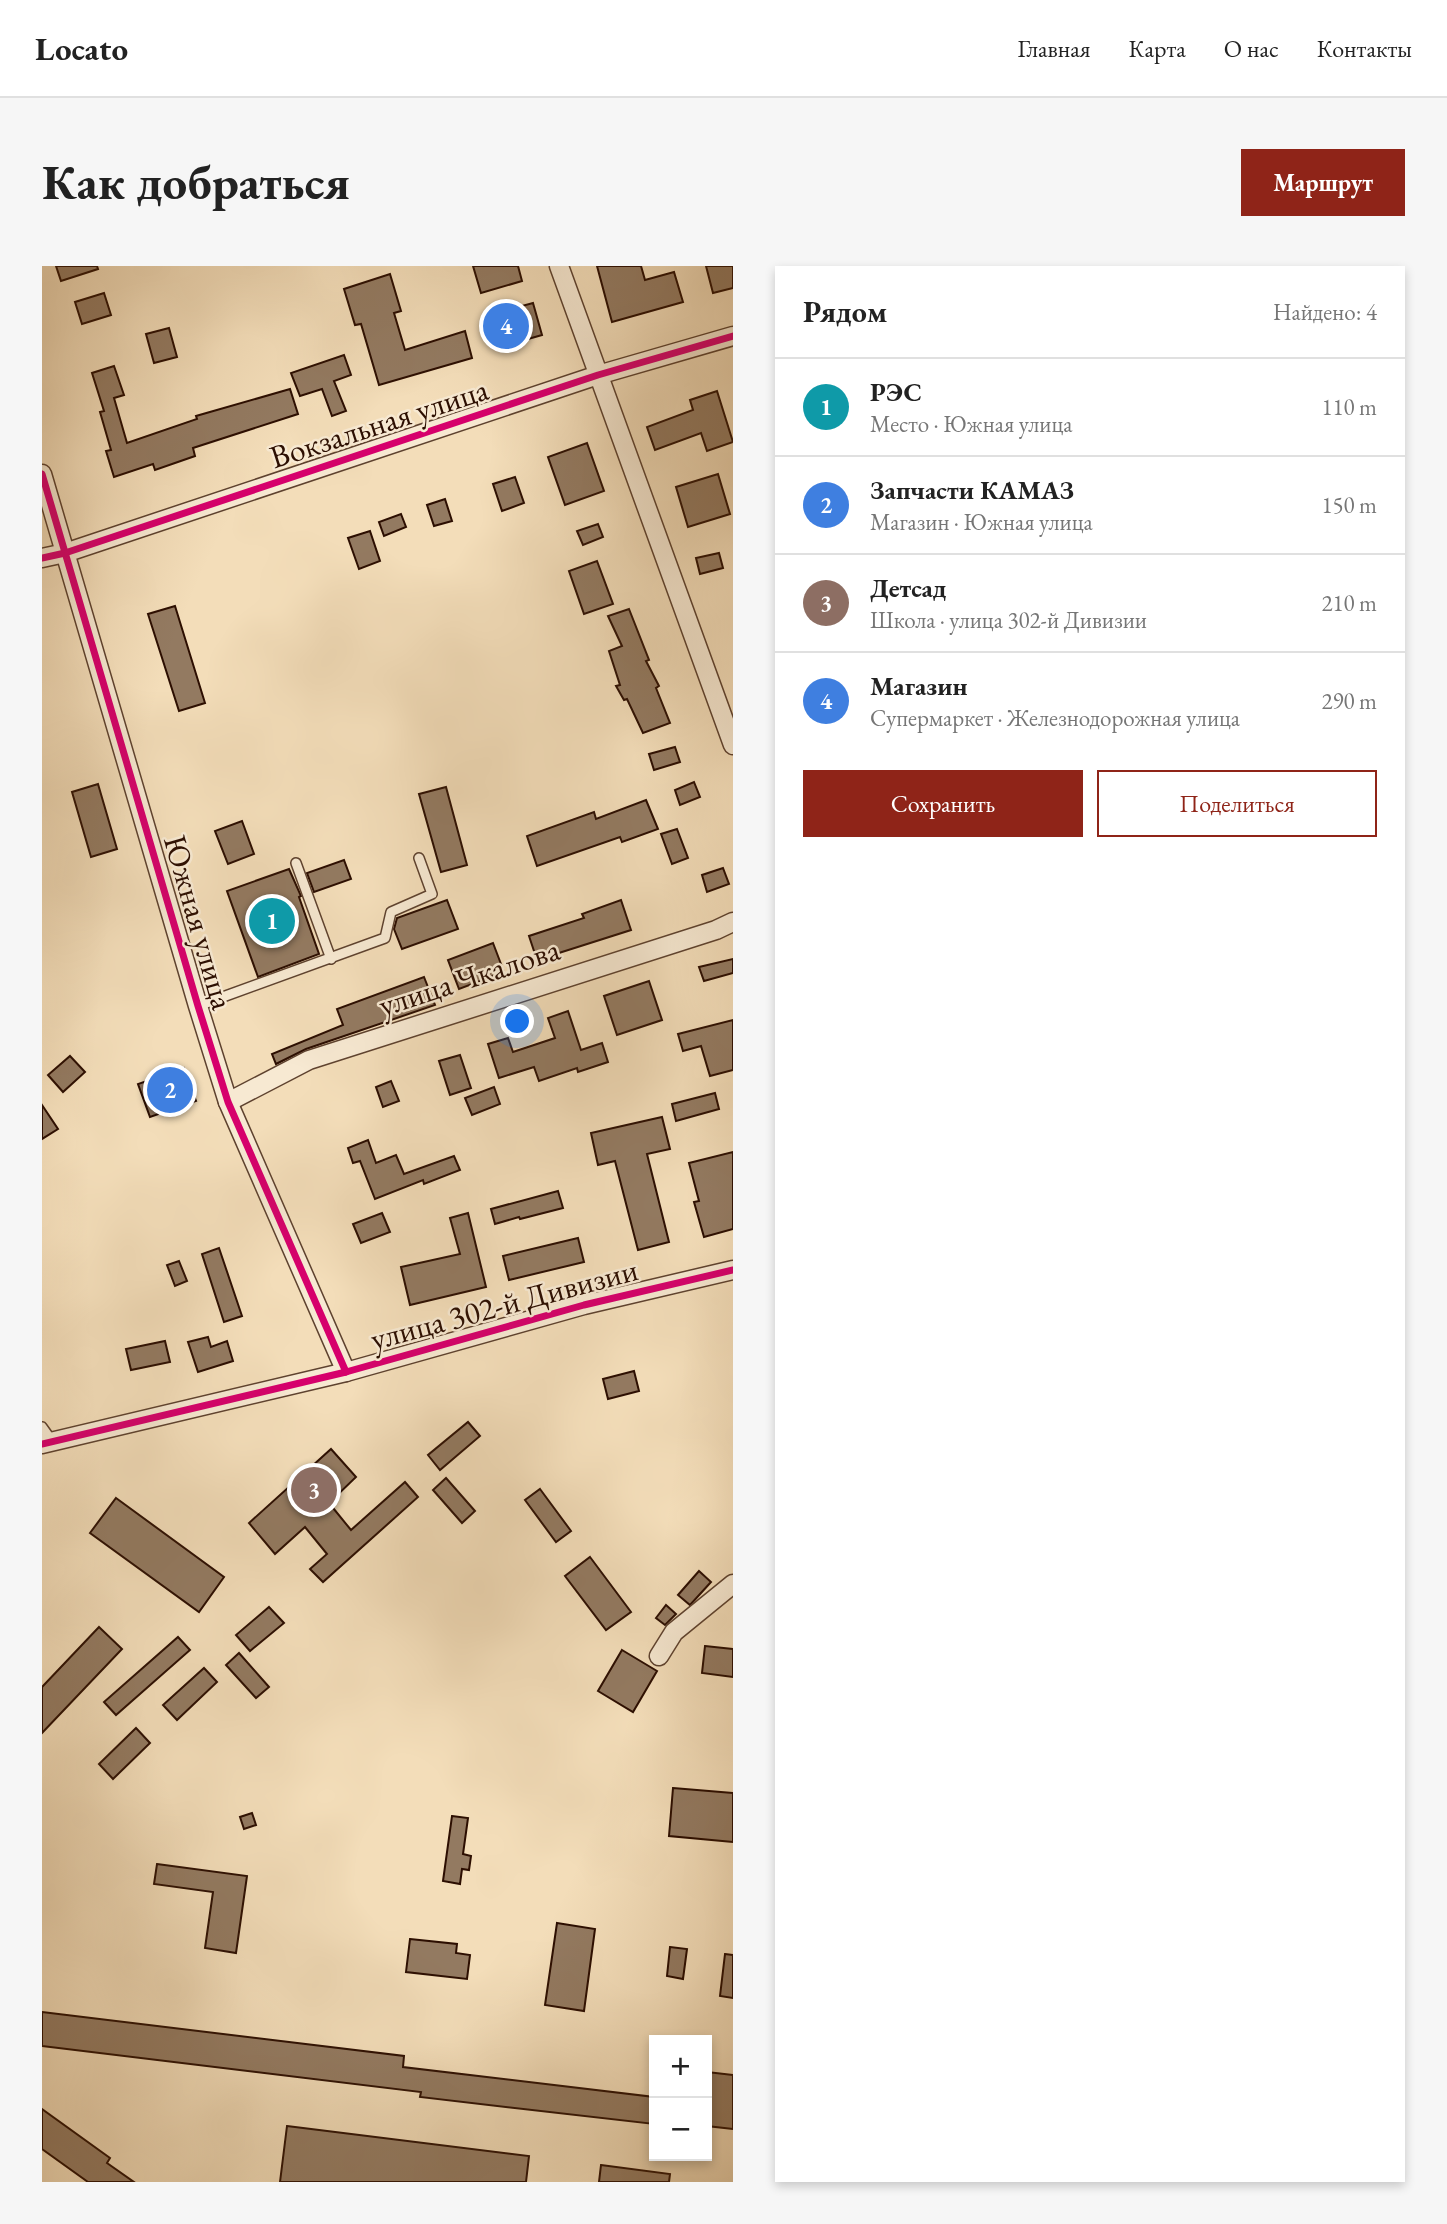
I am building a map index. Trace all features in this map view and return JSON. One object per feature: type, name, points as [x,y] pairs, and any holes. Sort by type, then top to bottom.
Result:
[{"type":"street","points":[[559,266],[733,746]]},
{"type":"street","name":"Вокзальная улица","points":[[42,558],[65,553],[598,375],[733,336]]},
{"type":"street","name":"Южная улица","points":[[42,474],[228,1102],[345,1372]]},
{"type":"street","name":"улица Чкалова","points":[[228,1102],[309,1059],[733,922]]},
{"type":"street","name":"улица 302-й Дивизии","points":[[45,1438],[345,1372],[584,1305],[733,1270]]},
{"type":"street","points":[[659,1656],[674,1632],[733,1584]]},
{"type":"lane","points":[[198,1006],[384,938],[391,912],[432,894],[419,858]]},
{"type":"lane","points":[[296,863],[331,959]]},
{"type":"building","points":[[56,266],[97,266],[98,269],[61,281]]},
{"type":"building","points":[[473,266],[518,266],[522,281],[481,293]]},
{"type":"building","points":[[597,266],[641,266],[645,280],[674,272],[683,302],[612,322]]},
{"type":"building","points":[[706,266],[733,266],[733,288],[713,293]]},
{"type":"building","points":[[390,274],[401,311],[394,313],[405,350],[465,331],[472,358],[379,385],[361,324],[355,325],[344,289]]},
{"type":"building","points":[[104,293],[111,315],[82,324],[75,302]]},
{"type":"building","points":[[533,303],[542,335],[497,348],[488,315]]},
{"type":"building","points":[[169,328],[177,357],[154,363],[146,334]]},
{"type":"building","points":[[344,355],[351,375],[334,381],[346,411],[332,416],[322,389],[300,396],[291,373]]},
{"type":"building","points":[[114,366],[124,395],[114,398],[127,443],[197,419],[196,416],[290,389],[298,414],[193,448],[195,456],[155,470],[153,464],[114,477],[106,451],[111,450],[100,412],[104,411],[92,373]]},
{"type":"building","points":[[717,391],[733,442],[707,451],[701,433],[655,450],[647,427],[693,410],[690,400]]},
{"type":"building","points":[[587,443],[604,491],[565,505],[548,457]]},
{"type":"building","points":[[718,474],[730,514],[688,527],[676,487]]},
{"type":"building","points":[[515,477],[524,503],[502,511],[493,484]]},
{"type":"building","points":[[445,499],[452,521],[434,526],[427,505]]},
{"type":"building","points":[[401,514],[406,527],[384,536],[379,522]]},
{"type":"building","points":[[598,524],[603,537],[583,545],[577,531]]},
{"type":"building","points":[[370,531],[380,561],[359,569],[348,538]]},
{"type":"building","points":[[719,553],[723,568],[700,574],[696,558]]},
{"type":"building","points":[[597,561],[613,604],[584,614],[569,571]]},
{"type":"building","points":[[175,606],[205,703],[179,711],[148,614]]},
{"type":"building","points":[[629,609],[649,660],[646,661],[659,686],[656,688],[670,723],[643,733],[627,699],[624,700],[616,686],[620,685],[609,651],[622,646],[608,616]]},
{"type":"building","points":[[675,747],[680,762],[654,770],[649,754]]},
{"type":"building","points":[[694,782],[700,797],[680,805],[675,790]]},
{"type":"building","points":[[98,784],[117,849],[91,857],[72,792]]},
{"type":"building","points":[[446,787],[467,865],[441,872],[419,794]]},
{"type":"building","points":[[646,800],[658,829],[622,842],[620,837],[537,866],[527,836],[594,812],[596,819]]},
{"type":"building","points":[[242,821],[254,854],[228,864],[215,831]]},
{"type":"building","points":[[677,829],[688,858],[672,864],[661,834]]},
{"type":"building","points":[[344,860],[351,879],[314,892],[307,873]]},
{"type":"building","points":[[723,868],[729,884],[707,892],[702,875]]},
{"type":"building","points":[[289,869],[301,896],[299,897],[319,954],[258,977],[227,891]]},
{"type":"building","points":[[447,900],[458,929],[402,949],[394,929],[397,918]]},
{"type":"building","points":[[621,900],[631,930],[537,960],[529,936],[584,918],[582,914]]},
{"type":"building","points":[[493,943],[504,972],[459,989],[448,960]]},
{"type":"building","points":[[733,959],[733,973],[704,981],[699,967]]},
{"type":"building","points":[[424,977],[435,1005],[306,1049],[276,1064],[272,1054],[343,1025],[337,1009]]},
{"type":"building","points":[[649,981],[662,1020],[617,1035],[604,996]]},
{"type":"building","points":[[568,1011],[581,1050],[602,1043],[608,1062],[578,1072],[577,1068],[539,1081],[534,1067],[499,1078],[488,1044],[508,1038],[513,1052],[555,1038],[548,1018]]},
{"type":"building","points":[[733,1020],[733,1070],[710,1076],[701,1046],[683,1051],[678,1034]]},
{"type":"building","points":[[460,1055],[471,1088],[450,1095],[439,1061]]},
{"type":"building","points":[[70,1056],[85,1072],[63,1092],[48,1075]]},
{"type":"building","points":[[184,1068],[196,1101],[150,1117],[138,1084]]},
{"type":"building","points":[[391,1081],[399,1101],[383,1107],[376,1087]]},
{"type":"building","points":[[494,1087],[500,1104],[472,1115],[465,1098]]},
{"type":"building","points":[[715,1093],[719,1109],[676,1121],[672,1104]]},
{"type":"building","points":[[42,1105],[58,1129],[42,1139]]},
{"type":"building","points":[[662,1117],[670,1149],[647,1154],[669,1242],[638,1250],[615,1161],[598,1165],[591,1133]]},
{"type":"building","points":[[368,1140],[376,1163],[396,1155],[404,1174],[454,1156],[460,1170],[424,1184],[423,1180],[375,1199],[360,1161],[353,1163],[348,1148]]},
{"type":"building","points":[[733,1152],[733,1229],[704,1237],[694,1202],[699,1201],[689,1163]]},
{"type":"building","points":[[558,1191],[563,1208],[495,1224],[491,1209]]},
{"type":"building","points":[[382,1213],[390,1232],[361,1243],[353,1224]]},
{"type":"building","points":[[468,1213],[486,1287],[410,1305],[401,1267],[460,1254],[450,1218]]},
{"type":"building","points":[[578,1238],[584,1262],[509,1280],[503,1256]]},
{"type":"building","points":[[219,1248],[242,1316],[224,1322],[202,1254]]},
{"type":"building","points":[[179,1261],[187,1281],[175,1286],[167,1265]]},
{"type":"building","points":[[208,1337],[211,1347],[227,1341],[233,1361],[198,1372],[188,1342]]},
{"type":"building","points":[[165,1341],[170,1362],[131,1370],[126,1349]]},
{"type":"building","points":[[634,1371],[639,1391],[608,1399],[603,1379]]},
{"type":"building","points":[[468,1422],[480,1436],[440,1470],[428,1455]]},
{"type":"building","points":[[331,1449],[356,1477],[329,1503],[351,1530],[405,1482],[418,1497],[323,1582],[310,1569],[327,1554],[305,1527],[275,1554],[249,1523]]},
{"type":"building","points":[[446,1478],[475,1511],[462,1523],[433,1490]]},
{"type":"building","points":[[540,1489],[571,1531],[556,1542],[525,1500]]},
{"type":"building","points":[[116,1498],[224,1577],[199,1612],[90,1533]]},
{"type":"building","points":[[590,1557],[631,1612],[606,1630],[565,1576]]},
{"type":"building","points":[[699,1571],[711,1582],[690,1605],[678,1595]]},
{"type":"building","points":[[666,1605],[676,1614],[665,1625],[656,1618]]},
{"type":"building","points":[[269,1607],[284,1623],[250,1651],[236,1635]]},
{"type":"building","points":[[99,1627],[122,1649],[42,1733],[42,1687]]},
{"type":"building","points":[[178,1637],[190,1650],[116,1715],[104,1702]]},
{"type":"building","points":[[705,1646],[733,1649],[733,1677],[702,1673]]},
{"type":"building","points":[[622,1650],[657,1671],[633,1712],[598,1691]]},
{"type":"building","points":[[239,1653],[269,1687],[256,1698],[226,1665]]},
{"type":"building","points":[[204,1668],[217,1682],[177,1720],[163,1705]]},
{"type":"building","points":[[136,1728],[150,1743],[113,1779],[99,1764]]},
{"type":"building","points":[[673,1788],[733,1793],[733,1842],[669,1836]]},
{"type":"building","points":[[252,1813],[256,1825],[244,1829],[240,1817]]},
{"type":"building","points":[[452,1816],[468,1818],[463,1854],[471,1856],[469,1870],[462,1869],[460,1884],[443,1881]]},
{"type":"building","points":[[157,1864],[247,1876],[236,1953],[205,1948],[213,1892],[154,1884]]},
{"type":"building","points":[[557,1923],[595,1929],[584,2011],[545,2005]]},
{"type":"building","points":[[410,1939],[457,1944],[456,1953],[470,1955],[467,1979],[406,1972]]},
{"type":"building","points":[[670,1947],[687,1949],[683,1979],[667,1976]]},
{"type":"building","points":[[725,1954],[733,1955],[733,1998],[720,1996]]},
{"type":"building","points":[[42,2012],[404,2056],[403,2067],[649,2096],[649,2123],[420,2097],[421,2092],[42,2046]]},
{"type":"building","points":[[712,2073],[733,2075],[733,2129],[712,2127]]},
{"type":"building","points":[[42,2109],[110,2158],[107,2163],[134,2182],[88,2182],[42,2149]]},
{"type":"building","points":[[287,2126],[529,2156],[526,2182],[280,2182]]},
{"type":"building","points":[[601,2165],[670,2174],[669,2182],[599,2182]]},
{"type":"cycle path","points":[[42,558],[65,553],[598,375],[733,336]]},
{"type":"cycle path","points":[[42,474],[228,1102],[346,1372]]},
{"type":"cycle path","points":[[42,1444],[346,1372],[584,1305],[733,1270]]},
{"type":"place","name":"Магазин","points":[[506,326]]},
{"type":"place","name":"РЭС","points":[[272,921]]},
{"type":"place","name":"Запчасти КАМАЗ","points":[[170,1090]]},
{"type":"place","name":"Детсад","points":[[314,1490]]}]
